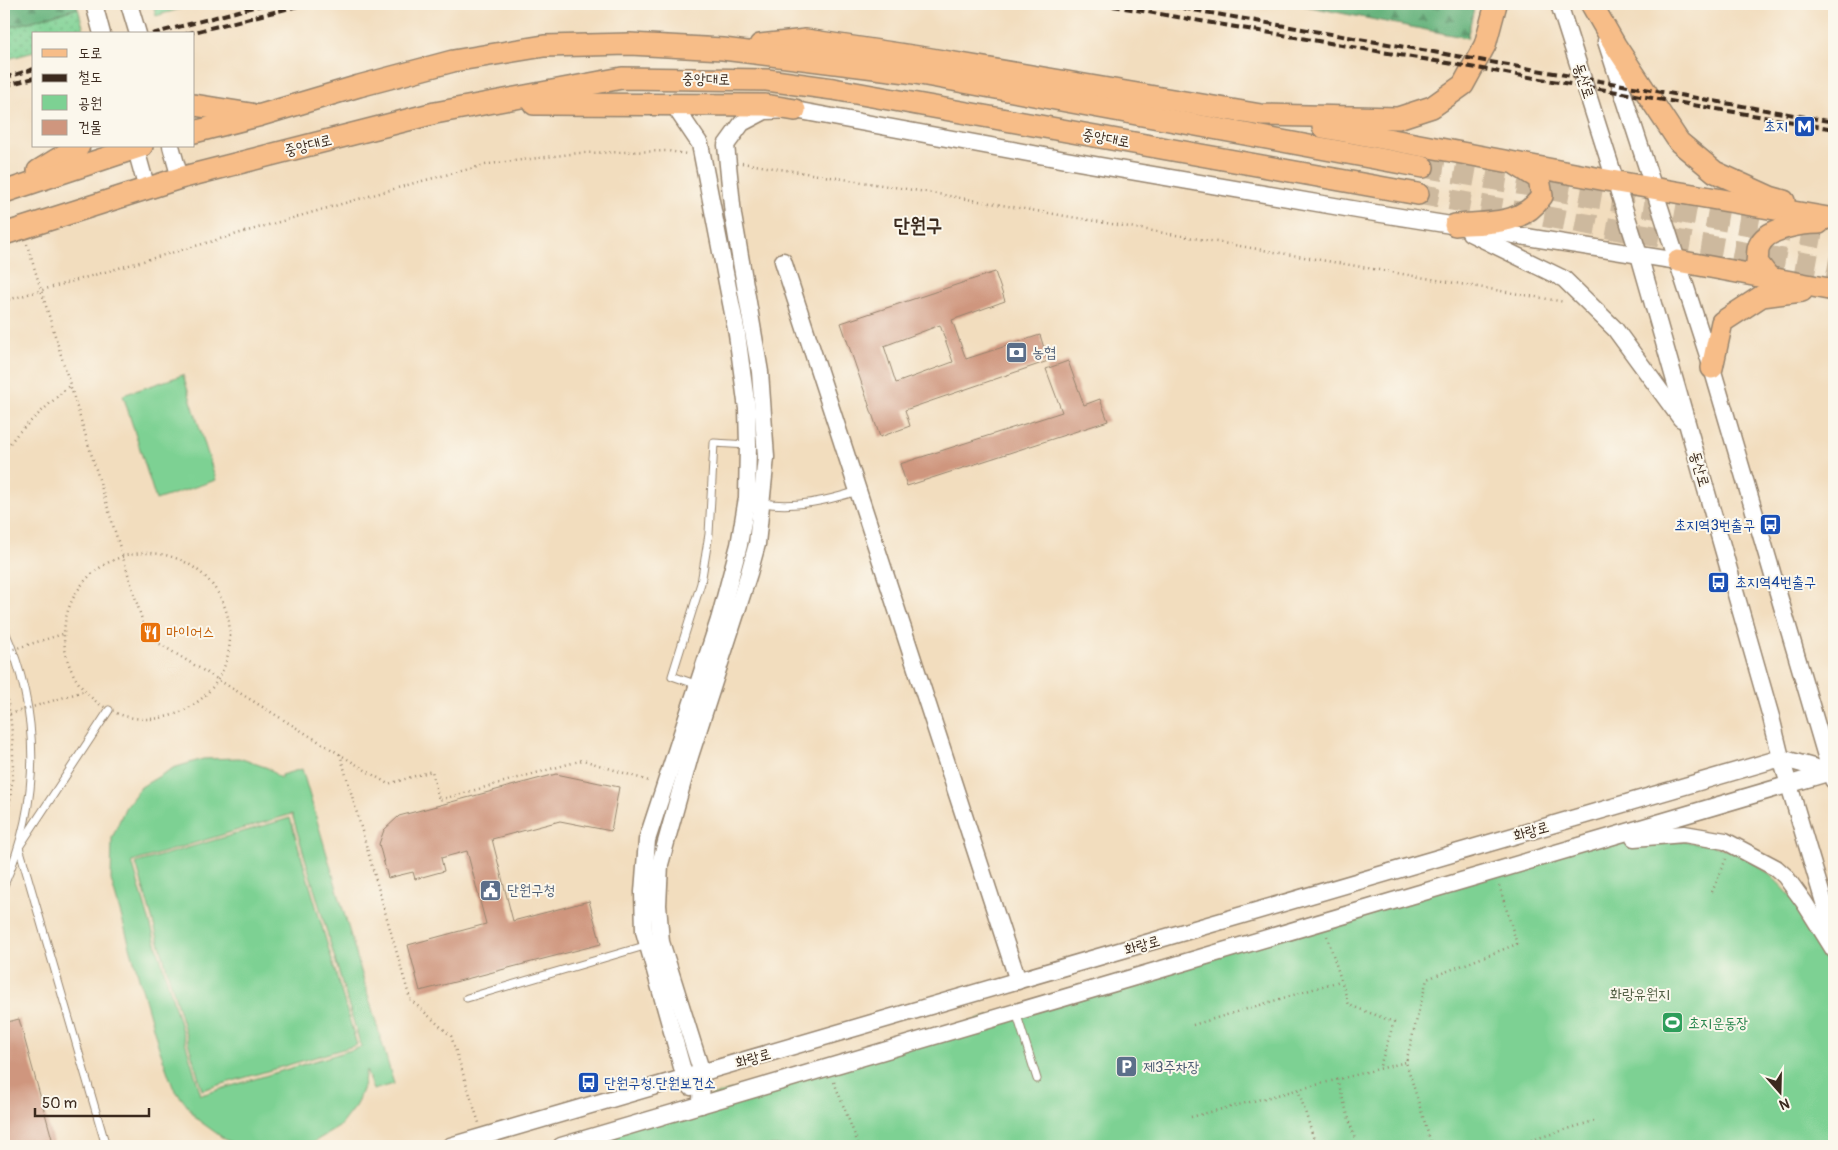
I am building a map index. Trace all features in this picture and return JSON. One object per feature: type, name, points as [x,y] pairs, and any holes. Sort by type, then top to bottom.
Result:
[{"type":"main road","points":[[1261,116],[1398,118],[1432,107],[1464,86],[1485,45],[1496,4]]},
{"type":"main road","points":[[1592,4],[1615,46],[1679,142],[1715,172],[1770,196],[1834,217]]},
{"type":"main road","points":[[724,49],[806,40],[925,58],[1261,116],[1617,182],[1834,217]]},
{"type":"main road","name":"중앙대로","points":[[195,132],[261,115],[453,60],[544,46],[630,44],[724,49],[915,73],[1423,167]]},
{"type":"main road","name":"중앙대로","points":[[13,231],[180,178],[435,113],[622,78],[766,80],[833,89],[1418,194]]},
{"type":"main road","points":[[478,104],[765,105],[795,110]]},
{"type":"main road","points":[[195,105],[261,115]]},
{"type":"main road","points":[[4,191],[76,148]]},
{"type":"main road","points":[[4,191],[134,148]]},
{"type":"main road","points":[[1455,225],[1513,220],[1535,207],[1542,196],[1539,179],[1513,162]]},
{"type":"main road","points":[[1770,279],[1757,262],[1758,246],[1769,235],[1801,223],[1834,223]]},
{"type":"main road","points":[[1678,261],[1828,289]]},
{"type":"main road","points":[[1712,368],[1722,322],[1762,296],[1828,289]]},
{"type":"street","points":[[94,4],[101,32]]},
{"type":"street","points":[[129,4],[137,32]]},
{"type":"street","name":"동산로","points":[[1559,4],[1639,255],[1771,717],[1781,758],[1834,936]]},
{"type":"street","points":[[1592,4],[1616,70],[1712,368],[1833,777]]},
{"type":"street","points":[[673,104],[700,144],[737,334],[747,409],[748,445],[755,500],[757,544],[690,756],[660,864],[658,905],[661,942],[702,1073],[701,1105]]},
{"type":"street","points":[[701,1105],[685,1078],[644,932],[642,892],[647,840],[719,620],[739,545],[755,500],[766,457],[760,372],[733,214],[726,145],[742,123],[765,111],[795,110],[1066,160],[1369,212],[1678,261]]},
{"type":"street","points":[[137,148],[147,190]]},
{"type":"street","points":[[172,148],[180,178]]},
{"type":"street","points":[[1455,225],[1564,279],[1615,329],[1688,429]]},
{"type":"street","points":[[783,261],[1018,981]]},
{"type":"street","points":[[1781,758],[1833,777]]},
{"type":"street","name":"화랑로","points":[[450,1146],[1781,758]]},
{"type":"street","name":"화랑로","points":[[561,1146],[1789,785],[1833,777]]},
{"type":"street","points":[[1587,844],[1647,836],[1684,834],[1725,841],[1776,868],[1785,876],[1834,950]]},
{"type":"lane","points":[[698,685],[672,676],[701,583],[709,534],[714,443],[748,445]]},
{"type":"lane","points":[[755,500],[787,506],[822,502],[858,491]]},
{"type":"lane","points":[[4,630],[22,677],[32,733],[30,799],[19,847],[4,885]]},
{"type":"lane","points":[[106,1146],[19,847],[109,710]]},
{"type":"lane","points":[[467,998],[648,945]]},
{"type":"lane","points":[[1016,1012],[1037,1079]]},
{"type":"path","points":[[4,301],[418,182],[489,164],[579,153],[668,151],[703,157]]},
{"type":"path","points":[[728,161],[942,195],[1592,307]]},
{"type":"path","points":[[13,231],[41,290],[147,636],[388,784],[432,770],[439,800],[583,760],[665,786]]},
{"type":"path","points":[[4,451],[18,433],[70,385]]},
{"type":"path","points":[[147,552],[172,556],[195,567],[213,584],[225,607],[230,631],[227,656],[218,679],[202,698],[169,716],[139,718],[109,710],[84,691],[69,664],[63,634],[68,608],[80,585],[99,568],[122,556],[147,552]]},
{"type":"path","points":[[4,652],[63,634]]},
{"type":"path","points":[[4,685],[10,714],[14,753],[12,792],[4,831]]},
{"type":"path","points":[[10,714],[84,691]]},
{"type":"path","points":[[340,754],[410,999],[451,1036],[483,1136]]},
{"type":"path","points":[[1712,892],[1733,845]]},
{"type":"path","points":[[1432,1146],[1406,1062],[1427,979],[1517,944],[1495,871]]},
{"type":"path","points":[[1322,922],[1349,1005],[1394,1022],[1378,1069]]},
{"type":"path","points":[[1193,1025],[1341,981]]},
{"type":"path","points":[[1191,1117],[1406,1062]]},
{"type":"path","points":[[828,1068],[859,1146]]},
{"type":"path","points":[[1337,1079],[1357,1146]]},
{"type":"path","points":[[1298,1089],[1316,1146]]},
{"type":"path","points":[[1512,1146],[1597,1120]]},
{"type":"green space","points":[[4,4],[76,4],[78,8],[4,29]]},
{"type":"green space","points":[[153,4],[196,4],[156,16]]},
{"type":"green space","points":[[1295,4],[1475,4],[1467,38]]},
{"type":"green space","points":[[78,8],[84,32],[32,32],[32,53],[4,60],[4,29]]},
{"type":"green space","points":[[183,375],[216,480],[156,500],[123,395]]},
{"type":"green space","points":[[239,758],[268,768],[281,779],[281,775],[302,769],[394,1084],[373,1090],[366,1070],[363,1087],[356,1105],[339,1127],[307,1146],[239,1146],[226,1140],[198,1120],[173,1087],[159,1048],[111,880],[112,838],[125,808],[141,787],[173,768],[203,759]],"holes":[[[292,814],[361,1047],[201,1095],[132,862]]]},
{"type":"green space","points":[[290,818],[357,1045],[202,1090],[136,863]]},
{"type":"green space","name":"화랑유원지","points":[[1680,841],[1725,849],[1752,861],[1766,871],[1791,896],[1821,939],[1834,979],[1834,1146],[538,1146],[1592,843]]},
{"type":"building","name":"농협","points":[[995,272],[1005,301],[952,320],[966,359],[1040,335],[1048,361],[905,410],[910,426],[880,437],[841,323]],"holes":[[[940,325],[953,362],[896,383],[884,346]]]},
{"type":"building","points":[[1068,361],[1084,405],[1100,399],[1108,421],[907,486],[900,464],[1062,412],[1046,369]]},
{"type":"building","name":"단원구청","points":[[556,774],[619,787],[611,831],[560,821],[492,839],[513,921],[589,901],[601,944],[420,991],[408,945],[486,924],[467,851],[441,858],[444,871],[415,879],[413,872],[388,878],[379,844],[384,830],[399,816]]},
{"type":"building","points":[[19,1019],[54,1146],[4,1146],[4,1023]]},
{"type":"tunnel","points":[[1423,167],[1834,240]]},
{"type":"tunnel","points":[[1418,194],[1834,268]]},
{"type":"railway","points":[[160,32],[265,4]]},
{"type":"railway","points":[[194,32],[306,4]]},
{"type":"railway","points":[[1101,4],[1834,129]]},
{"type":"railway","points":[[1159,4],[1834,122]]},
{"type":"railway","points":[[4,78],[32,70]]},
{"type":"railway","points":[[4,86],[32,79]]},
{"type":"place","name":"초지","points":[[1804,126]]},
{"type":"place","name":"농협","points":[[1016,352]]},
{"type":"place","name":"초지역3번출구","points":[[1771,525]]},
{"type":"place","name":"초지역4번출구","points":[[1719,582]]},
{"type":"place","name":"마이어스","points":[[150,632]]},
{"type":"place","name":"단원구청","points":[[491,890]]},
{"type":"place","name":"초지운동장","points":[[1672,1023]]},
{"type":"place","name":"제3주차장","points":[[1127,1067]]},
{"type":"place","name":"단원구청.단원보건소","points":[[588,1083]]},
{"type":"district","name":"단원구","points":[[918,225]]}]
